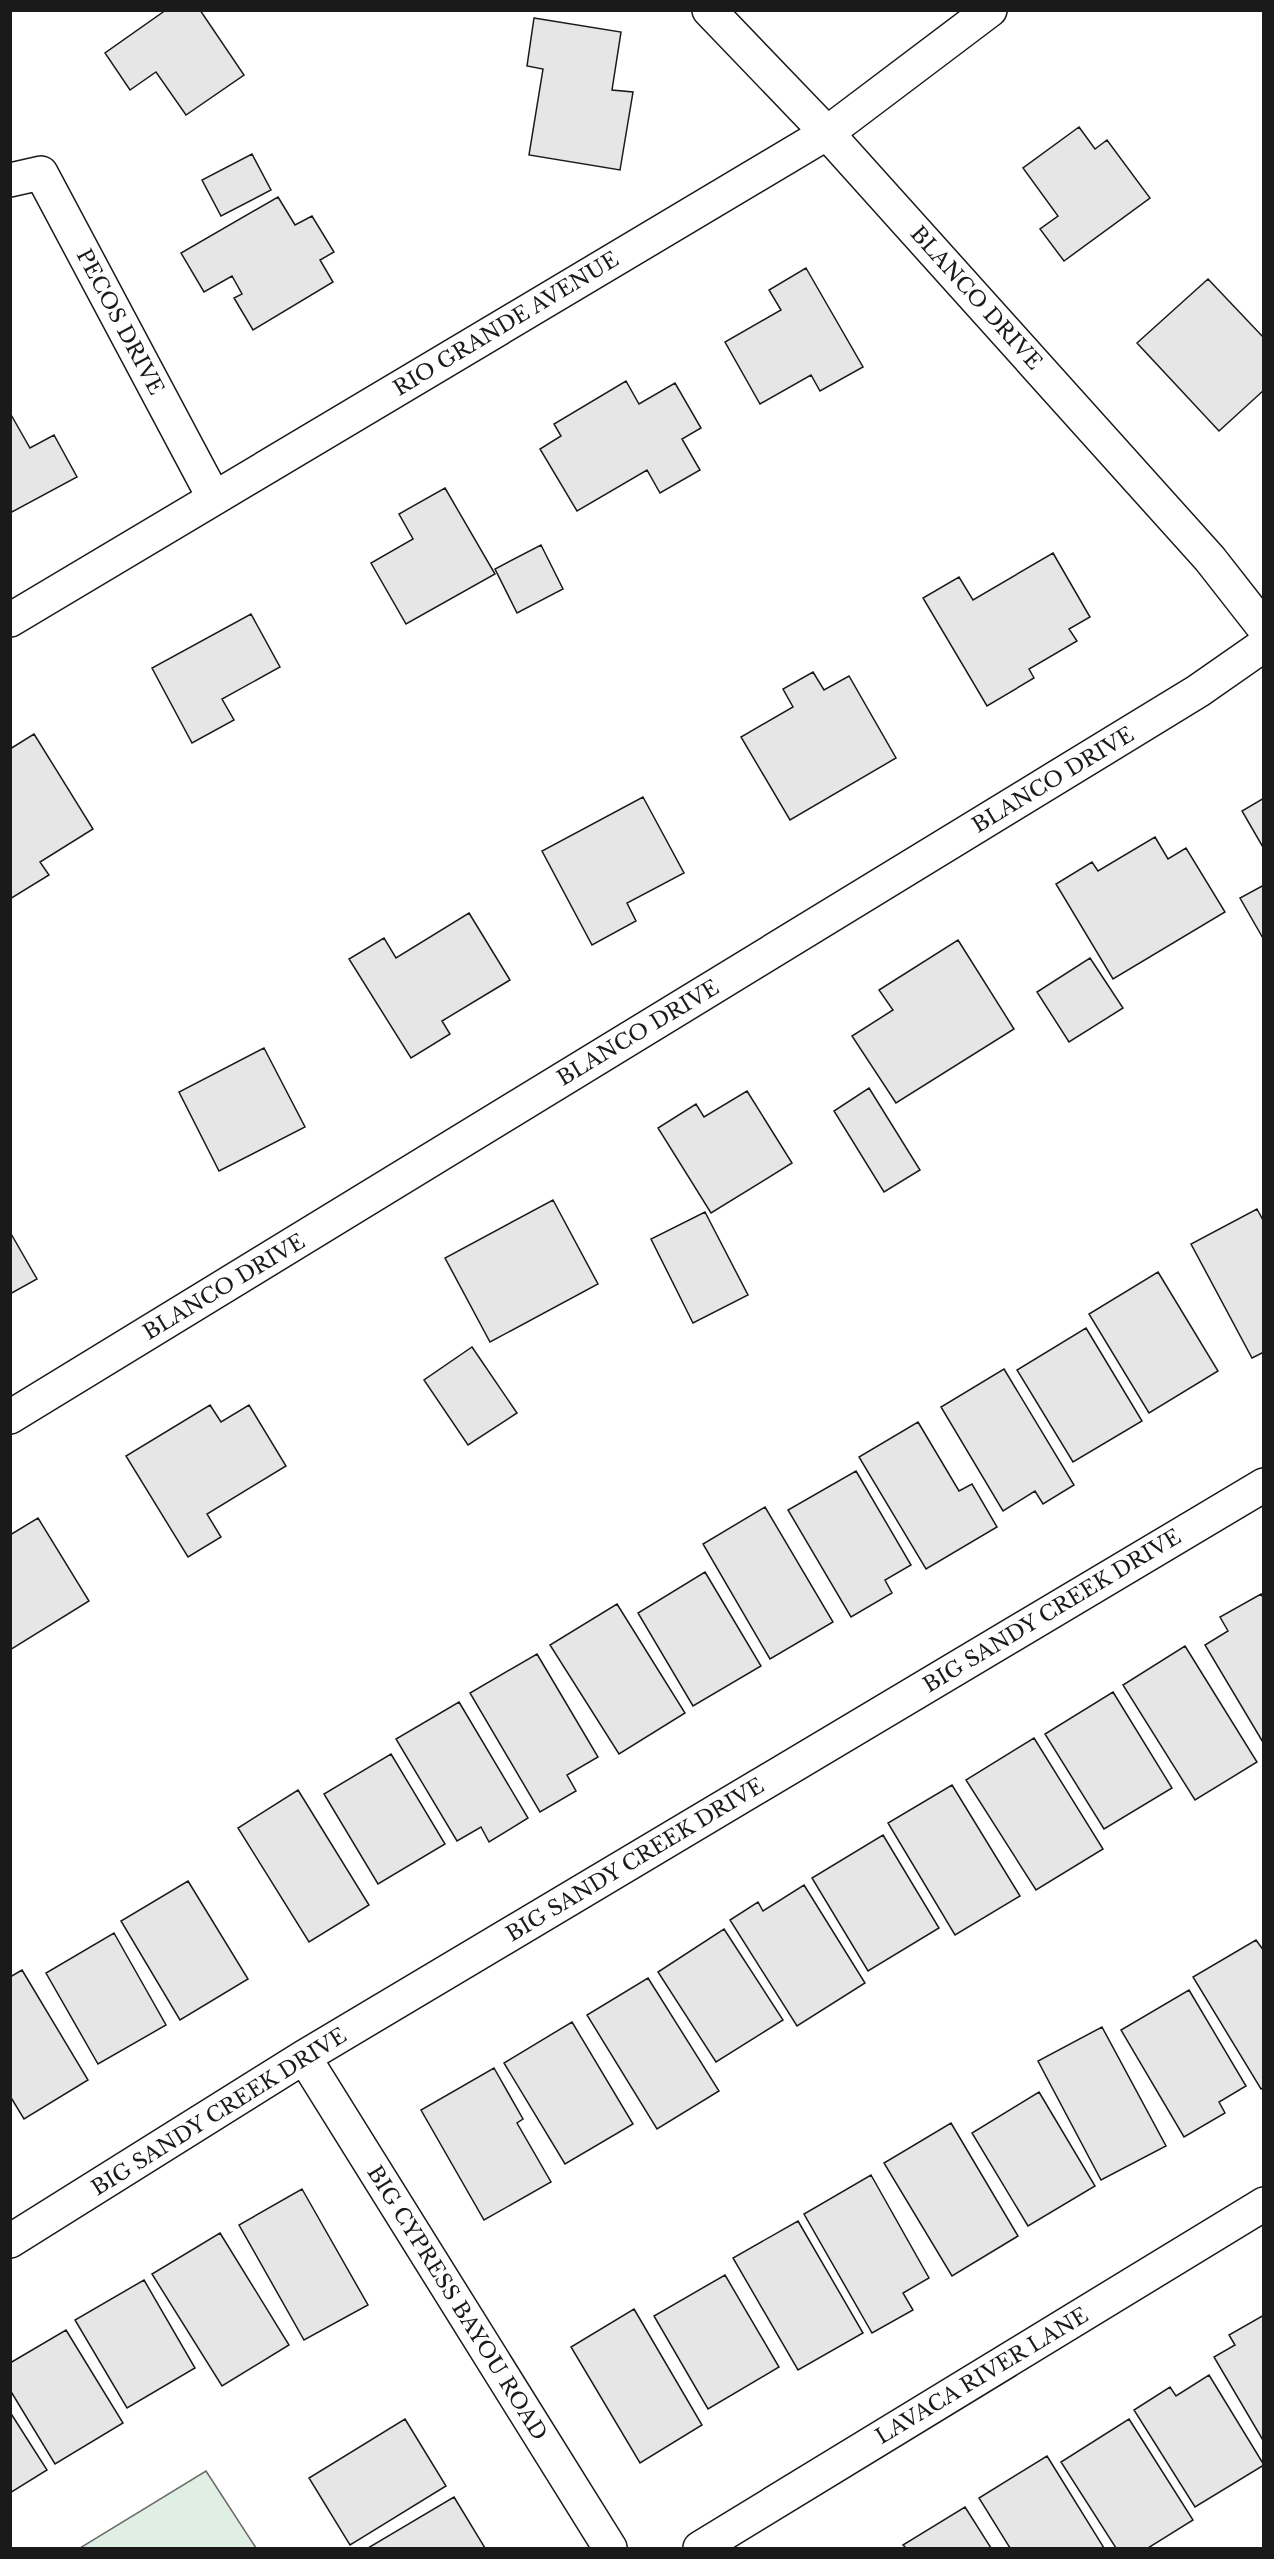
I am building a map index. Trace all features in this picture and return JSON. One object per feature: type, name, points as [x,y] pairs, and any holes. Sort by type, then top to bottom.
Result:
[{"type":"street","name":"BLANCO DRIVE","points":[[709,10],[827,133],[1210,559],[1263,628]]},
{"type":"street","name":"RIO GRANDE AVENUE","points":[[10,620],[827,133],[990,10]]},
{"type":"street","name":"PECOS DRIVE","points":[[10,180],[41,173],[214,498]]},
{"type":"street","name":"BLANCO DRIVE","points":[[10,1417],[1198,691],[1263,645]]},
{"type":"street","name":"BIG SANDY CREEK DRIVE","points":[[10,2241],[304,2057],[1263,1485]]},
{"type":"street","name":"BIG CYPRESS BAYOU ROAD","points":[[304,2057],[610,2548]]},
{"type":"street","name":"LAVACA RIVER LANE","points":[[700,2548],[1263,2204]]},
{"type":"green space","points":[[206,2471],[256,2548],[80,2548]]},
{"type":"building","points":[[166,10],[200,10],[244,75],[186,115],[156,72],[130,90],[105,53]]},
{"type":"building","points":[[534,18],[621,32],[612,90],[633,92],[620,170],[529,155],[543,69],[527,66]]},
{"type":"building","points":[[1079,127],[1095,149],[1107,140],[1150,198],[1064,261],[1040,229],[1058,216],[1023,168]]},
{"type":"building","points":[[252,154],[271,190],[221,216],[202,180]]},
{"type":"building","points":[[278,197],[295,225],[312,216],[334,252],[320,260],[333,282],[253,330],[234,298],[242,294],[232,276],[204,292],[181,253]]},
{"type":"building","points":[[806,268],[863,367],[820,391],[811,375],[760,404],[725,342],[781,310],[769,290]]},
{"type":"building","points":[[1208,279],[1264,338],[1264,390],[1219,431],[1137,343]]},
{"type":"building","points":[[626,381],[639,404],[675,383],[701,428],[682,439],[700,470],[660,493],[647,470],[577,511],[540,449],[561,436],[554,424]]},
{"type":"building","points":[[10,413],[30,448],[54,435],[77,477],[10,513]]},
{"type":"building","points":[[445,488],[495,574],[406,624],[371,563],[413,539],[399,514]]},
{"type":"building","points":[[541,545],[563,589],[517,613],[495,569]]},
{"type":"building","points":[[1053,553],[1090,617],[1069,629],[1077,641],[1029,669],[1034,678],[987,706],[923,598],[959,577],[973,600]]},
{"type":"building","points":[[251,614],[280,667],[222,699],[234,720],[192,743],[152,668]]},
{"type":"building","points":[[813,672],[824,690],[849,676],[896,758],[790,820],[741,737],[793,707],[783,689]]},
{"type":"building","points":[[34,734],[93,829],[40,862],[49,875],[10,899],[10,749]]},
{"type":"building","points":[[643,797],[684,873],[627,903],[636,921],[592,945],[542,851]]},
{"type":"building","points":[[1264,798],[1264,849],[1242,811]]},
{"type":"building","points":[[1155,837],[1168,859],[1186,848],[1225,912],[1113,979],[1056,884],[1092,862],[1098,871]]},
{"type":"building","points":[[1264,885],[1264,940],[1240,898]]},
{"type":"building","points":[[469,913],[510,980],[442,1021],[450,1034],[411,1058],[349,959],[384,938],[396,958]]},
{"type":"building","points":[[958,940],[1014,1029],[896,1103],[852,1036],[893,1010],[879,990]]},
{"type":"building","points":[[1090,958],[1123,1008],[1069,1042],[1037,992]]},
{"type":"building","points":[[264,1048],[305,1127],[219,1171],[179,1092]]},
{"type":"building","points":[[869,1088],[920,1170],[884,1192],[834,1111]]},
{"type":"building","points":[[747,1091],[792,1163],[711,1213],[658,1128],[696,1104],[704,1117]]},
{"type":"building","points":[[553,1200],[598,1284],[490,1342],[445,1258]]},
{"type":"building","points":[[1257,1209],[1264,1222],[1264,1352],[1252,1358],[1191,1244]]},
{"type":"building","points":[[705,1212],[748,1295],[693,1323],[651,1239]]},
{"type":"building","points":[[10,1232],[37,1279],[10,1294]]},
{"type":"building","points":[[1158,1272],[1218,1371],[1149,1413],[1089,1314]]},
{"type":"building","points":[[1086,1328],[1142,1421],[1073,1462],[1017,1370]]},
{"type":"building","points":[[472,1347],[517,1413],[468,1445],[424,1380]]},
{"type":"building","points":[[1004,1369],[1074,1485],[1043,1504],[1035,1491],[1003,1511],[941,1407]]},
{"type":"building","points":[[210,1405],[221,1422],[249,1405],[286,1466],[207,1514],[221,1537],[188,1557],[126,1456]]},
{"type":"building","points":[[918,1422],[959,1491],[972,1484],[997,1527],[926,1569],[859,1457]]},
{"type":"building","points":[[856,1471],[911,1565],[885,1580],[892,1593],[851,1617],[788,1510]]},
{"type":"building","points":[[765,1507],[833,1622],[770,1659],[703,1544]]},
{"type":"building","points":[[38,1518],[89,1601],[10,1650],[10,1535]]},
{"type":"building","points":[[705,1572],[761,1666],[693,1706],[638,1613]]},
{"type":"building","points":[[1261,1594],[1264,1599],[1264,1744],[1205,1645],[1228,1631],[1220,1617]]},
{"type":"building","points":[[617,1604],[685,1713],[619,1754],[550,1645]]},
{"type":"building","points":[[1185,1646],[1257,1762],[1195,1800],[1123,1685]]},
{"type":"building","points":[[537,1654],[598,1757],[567,1775],[576,1791],[540,1812],[470,1693]]},
{"type":"building","points":[[1113,1692],[1172,1788],[1104,1829],[1045,1734]]},
{"type":"building","points":[[459,1702],[528,1818],[489,1842],[481,1827],[457,1841],[396,1739]]},
{"type":"building","points":[[1034,1738],[1103,1849],[1036,1890],[966,1780]]},
{"type":"building","points":[[391,1754],[445,1844],[378,1884],[324,1794]]},
{"type":"building","points":[[952,1785],[1020,1896],[955,1935],[888,1823]]},
{"type":"building","points":[[298,1790],[369,1905],[309,1942],[238,1828]]},
{"type":"building","points":[[883,1835],[939,1928],[868,1971],[812,1878]]},
{"type":"building","points":[[188,1881],[248,1979],[180,2020],[121,1921]]},
{"type":"building","points":[[804,1885],[865,1983],[797,2026],[730,1920],[758,1902],[763,1911]]},
{"type":"building","points":[[724,1929],[783,2020],[716,2062],[658,1972]]},
{"type":"building","points":[[114,1933],[166,2025],[98,2064],[46,1973]]},
{"type":"building","points":[[1256,1940],[1264,1951],[1264,2087],[1261,2089],[1193,1977]]},
{"type":"building","points":[[22,1970],[88,2080],[24,2119],[10,2096],[10,1977]]},
{"type":"building","points":[[648,1978],[719,2091],[657,2129],[587,2015]]},
{"type":"building","points":[[1189,1990],[1246,2086],[1219,2102],[1225,2113],[1184,2137],[1121,2030]]},
{"type":"building","points":[[572,2022],[633,2124],[565,2164],[504,2063]]},
{"type":"building","points":[[1102,2027],[1166,2146],[1101,2180],[1038,2061]]},
{"type":"building","points":[[494,2068],[523,2119],[517,2123],[551,2182],[484,2220],[421,2110]]},
{"type":"building","points":[[1039,2092],[1095,2186],[1028,2226],[972,2133]]},
{"type":"building","points":[[951,2123],[1018,2236],[952,2276],[884,2163]]},
{"type":"building","points":[[871,2175],[929,2278],[903,2293],[913,2310],[872,2333],[804,2214]]},
{"type":"building","points":[[302,2189],[368,2305],[304,2340],[239,2225]]},
{"type":"building","points":[[798,2221],[863,2333],[798,2370],[733,2258]]},
{"type":"building","points":[[220,2233],[289,2345],[222,2386],[152,2274]]},
{"type":"building","points":[[725,2275],[779,2367],[708,2409],[654,2316]]},
{"type":"building","points":[[144,2280],[195,2368],[127,2408],[75,2320]]},
{"type":"building","points":[[634,2309],[702,2425],[640,2463],[571,2347]]},
{"type":"building","points":[[1264,2315],[1264,2442],[1214,2357],[1235,2345],[1229,2335]]},
{"type":"building","points":[[66,2330],[123,2423],[55,2464],[10,2390],[10,2363]]},
{"type":"building","points":[[1209,2375],[1264,2465],[1195,2507],[1134,2410],[1170,2387],[1176,2396]]},
{"type":"building","points":[[10,2412],[47,2470],[10,2493]]},
{"type":"building","points":[[405,2419],[446,2486],[350,2545],[309,2478]]},
{"type":"building","points":[[1129,2419],[1193,2520],[1148,2548],[1116,2548],[1061,2462]]},
{"type":"building","points":[[1047,2456],[1104,2548],[1010,2548],[979,2498]]},
{"type":"building","points":[[454,2497],[485,2548],[368,2548]]},
{"type":"building","points":[[965,2507],[991,2548],[906,2548],[903,2545]]}]
